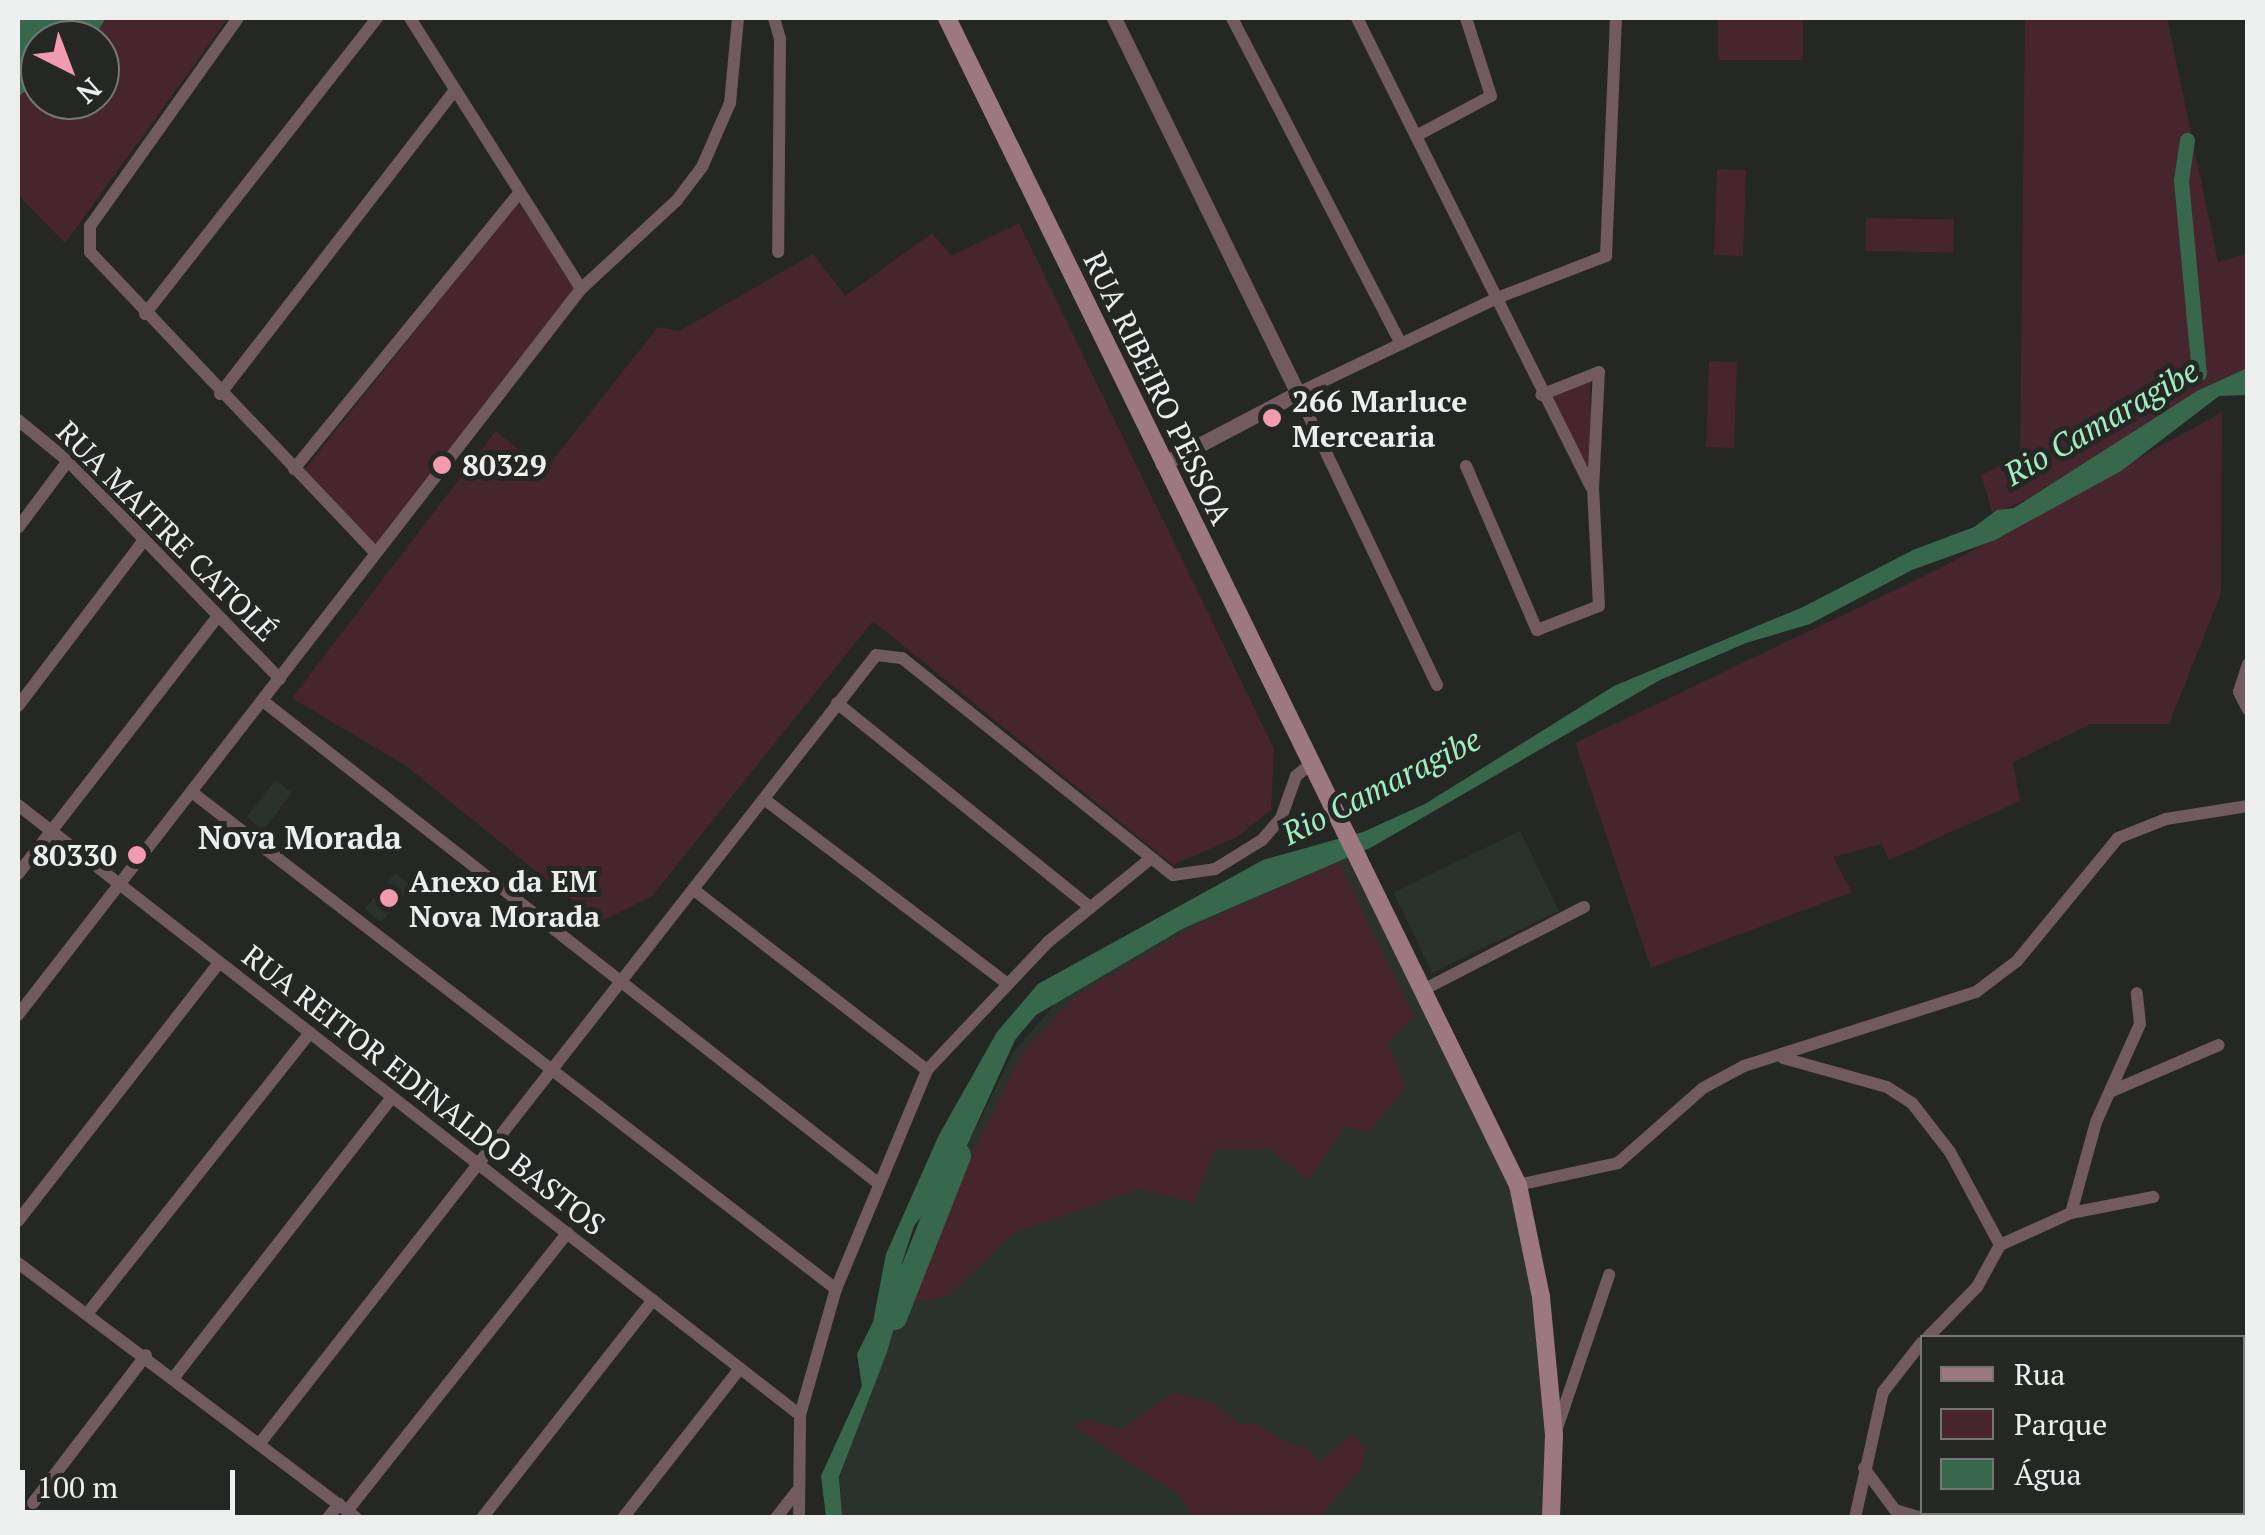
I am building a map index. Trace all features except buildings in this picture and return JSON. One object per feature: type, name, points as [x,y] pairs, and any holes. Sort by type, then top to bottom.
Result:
[{"type":"main road","name":"RUA RIBEIRO PESSOA","points":[[947,18],[1518,1186],[1540,1287],[1554,1435],[1551,1518]]},
{"type":"street","points":[[238,18],[98,214],[87,239],[98,264],[375,552]]},
{"type":"street","points":[[145,314],[377,18]]},
{"type":"street","points":[[410,18],[581,289]]},
{"type":"street","points":[[18,1015],[581,289],[678,200],[702,167],[730,103],[738,18]]},
{"type":"street","points":[[774,18],[780,39],[778,252]]},
{"type":"street","points":[[1114,18],[1437,685]]},
{"type":"street","points":[[1232,18],[1401,344]]},
{"type":"street","points":[[1357,18],[1497,298],[1541,395],[1593,489]]},
{"type":"street","points":[[1416,136],[1491,96],[1466,18]]},
{"type":"street","points":[[1163,464],[1298,393],[1497,298],[1606,256],[1616,18]]},
{"type":"street","points":[[220,394],[455,90]]},
{"type":"street","points":[[294,470],[520,192]]},
{"type":"street","points":[[1466,466],[1537,630],[1599,606],[1593,489],[1600,372],[1541,395]]},
{"type":"street","name":"RUA MAITRE CATOLÉ","points":[[18,420],[68,461],[216,618],[280,679]]},
{"type":"street","points":[[18,528],[68,461]]},
{"type":"street","points":[[18,706],[144,540]]},
{"type":"street","points":[[18,874],[216,618]]},
{"type":"street","points":[[260,1443],[837,703],[884,652],[902,658],[1149,860],[1185,878],[1244,853],[1281,818],[1296,776],[1312,762]]},
{"type":"street","points":[[2244,706],[2248,664]]},
{"type":"street","points":[[263,701],[878,1184]]},
{"type":"street","points":[[837,703],[1091,908]]},
{"type":"street","points":[[193,793],[836,1289]]},
{"type":"street","points":[[764,800],[1006,983]]},
{"type":"street","name":"RUA REITOR EDINALDO BASTOS","points":[[18,805],[800,1414]]},
{"type":"street","points":[[1518,1186],[1618,1163],[1704,1088],[1744,1066],[1780,1058],[1976,992],[2017,961],[2118,838],[2166,819],[2248,806]]},
{"type":"street","points":[[799,1518],[796,1492],[800,1414],[836,1289],[927,1070],[1006,983],[1149,860]]},
{"type":"street","points":[[694,890],[927,1070]]},
{"type":"street","points":[[1424,989],[1584,907]]},
{"type":"street","points":[[18,1221],[219,963]]},
{"type":"street","points":[[2071,1212],[2110,1093],[2140,1024],[2137,993]]},
{"type":"street","points":[[88,1314],[310,1033]]},
{"type":"street","points":[[2110,1093],[2219,1045]]},
{"type":"street","points":[[1780,1058],[1872,1082],[1912,1103],[1950,1152],[2000,1245]]},
{"type":"street","points":[[174,1376],[392,1097]]},
{"type":"street","points":[[1930,1335],[1977,1287],[2000,1245],[2071,1212],[2153,1197]]},
{"type":"street","points":[[328,1518],[347,1511],[567,1233]]},
{"type":"street","points":[[18,1263],[174,1376],[347,1511]]},
{"type":"street","points":[[1554,1435],[1610,1275]]},
{"type":"street","points":[[482,1518],[652,1300]]},
{"type":"street","points":[[1855,1518],[1883,1392],[1920,1346]]},
{"type":"street","points":[[34,1504],[146,1356]]},
{"type":"street","points":[[624,1518],[740,1368]]},
{"type":"street","points":[[1864,1468],[1895,1510],[1918,1517],[1927,1515]]},
{"type":"street","points":[[776,1518],[796,1492]]},
{"type":"shaded area","points":[[275,780],[292,793],[263,830],[247,818]]},
{"type":"shaded area","points":[[1520,831],[1559,911],[1432,973],[1393,893]]},
{"type":"shaded area","points":[[1347,848],[1475,1092],[1511,1191],[1541,1297],[1554,1435],[1547,1517],[841,1517],[840,1477],[937,1208],[1012,1054],[1068,989],[1192,916]]},
{"type":"shaded area","name":"Anexo da EM Nova Morada","points":[[396,873],[412,887],[381,922],[365,908]]},
{"type":"green space","points":[[228,18],[65,243],[18,195],[18,97],[20,120],[120,120],[120,20],[105,20]]},
{"type":"green space","points":[[1718,18],[1803,18],[1803,60],[1718,60]]},
{"type":"green space","points":[[2025,18],[2167,18],[2218,262],[2247,254],[2247,368],[2197,391],[2043,492],[1993,514],[1981,475],[2020,456]]},
{"type":"green space","points":[[1717,169],[1746,170],[1743,256],[1714,255]]},
{"type":"green space","points":[[518,202],[575,287],[375,547],[305,469]]},
{"type":"green space","points":[[1866,218],[1954,220],[1953,253],[1865,251]]},
{"type":"green space","points":[[1019,223],[1274,749],[1271,810],[1237,837],[1173,865],[873,621],[652,896],[599,922],[406,766],[292,698],[496,431],[544,471],[658,327],[679,331],[813,254],[845,296],[932,233],[951,256]]},
{"type":"green space","points":[[1709,361],[1737,362],[1734,448],[1706,447]]},
{"type":"green space","points":[[1590,381],[1591,450],[1591,473],[1552,398]]},
{"type":"green space","points":[[2222,412],[2221,593],[2169,724],[2090,724],[2013,762],[2020,801],[1889,860],[1882,844],[1833,857],[1852,892],[1651,968],[1575,743],[1941,568]]},
{"type":"green space","points":[[1339,862],[1414,1016],[1388,1044],[1406,1087],[1370,1131],[1344,1127],[1309,1181],[1270,1149],[1215,1149],[1194,1203],[1140,1189],[1014,1233],[948,1296],[908,1304],[931,1237],[1022,1053],[1076,995],[1200,923]]},
{"type":"green space","points":[[1173,1393],[1213,1402],[1238,1424],[1258,1424],[1286,1443],[1306,1447],[1319,1462],[1353,1433],[1365,1448],[1362,1468],[1319,1517],[1251,1517],[1249,1511],[1242,1517],[1193,1517],[1178,1494],[1074,1427],[1086,1420],[1121,1429]]},
{"type":"water","points":[[18,18],[106,18],[20,20],[18,97]]},
{"type":"water","name":"Rio Camaragibe","points":[[2247,368],[2247,395],[2219,396],[2121,471],[1995,540],[1912,570],[1810,624],[1746,643],[1660,680],[1372,847],[1184,928],[1036,1015],[1015,1040],[955,1172],[914,1226],[902,1263],[900,1284],[906,1287],[887,1352],[839,1477],[842,1517],[826,1517],[821,1476],[862,1386],[857,1354],[873,1322],[886,1254],[939,1135],[997,1032],[1038,984],[1263,860],[1363,832],[1425,804],[1614,686],[1803,607],[1913,550],[1974,527],[1997,510],[2014,508],[2197,391]]},
{"type":"waterway","points":[[2187,140],[2181,180],[2199,373]]},
{"type":"waterway","name":"Rio Camaragibe","points":[[894,1317],[958,1155]]},
{"type":"place","name":"266 Marluce Mercearia","points":[[1272,418]]},
{"type":"place","name":"80329","points":[[442,465]]},
{"type":"place","name":"80330","points":[[137,855]]},
{"type":"place","name":"Anexo da EM Nova Morada","points":[[389,898]]},
{"type":"district","name":"Nova Morada","points":[[300,837]]}]
